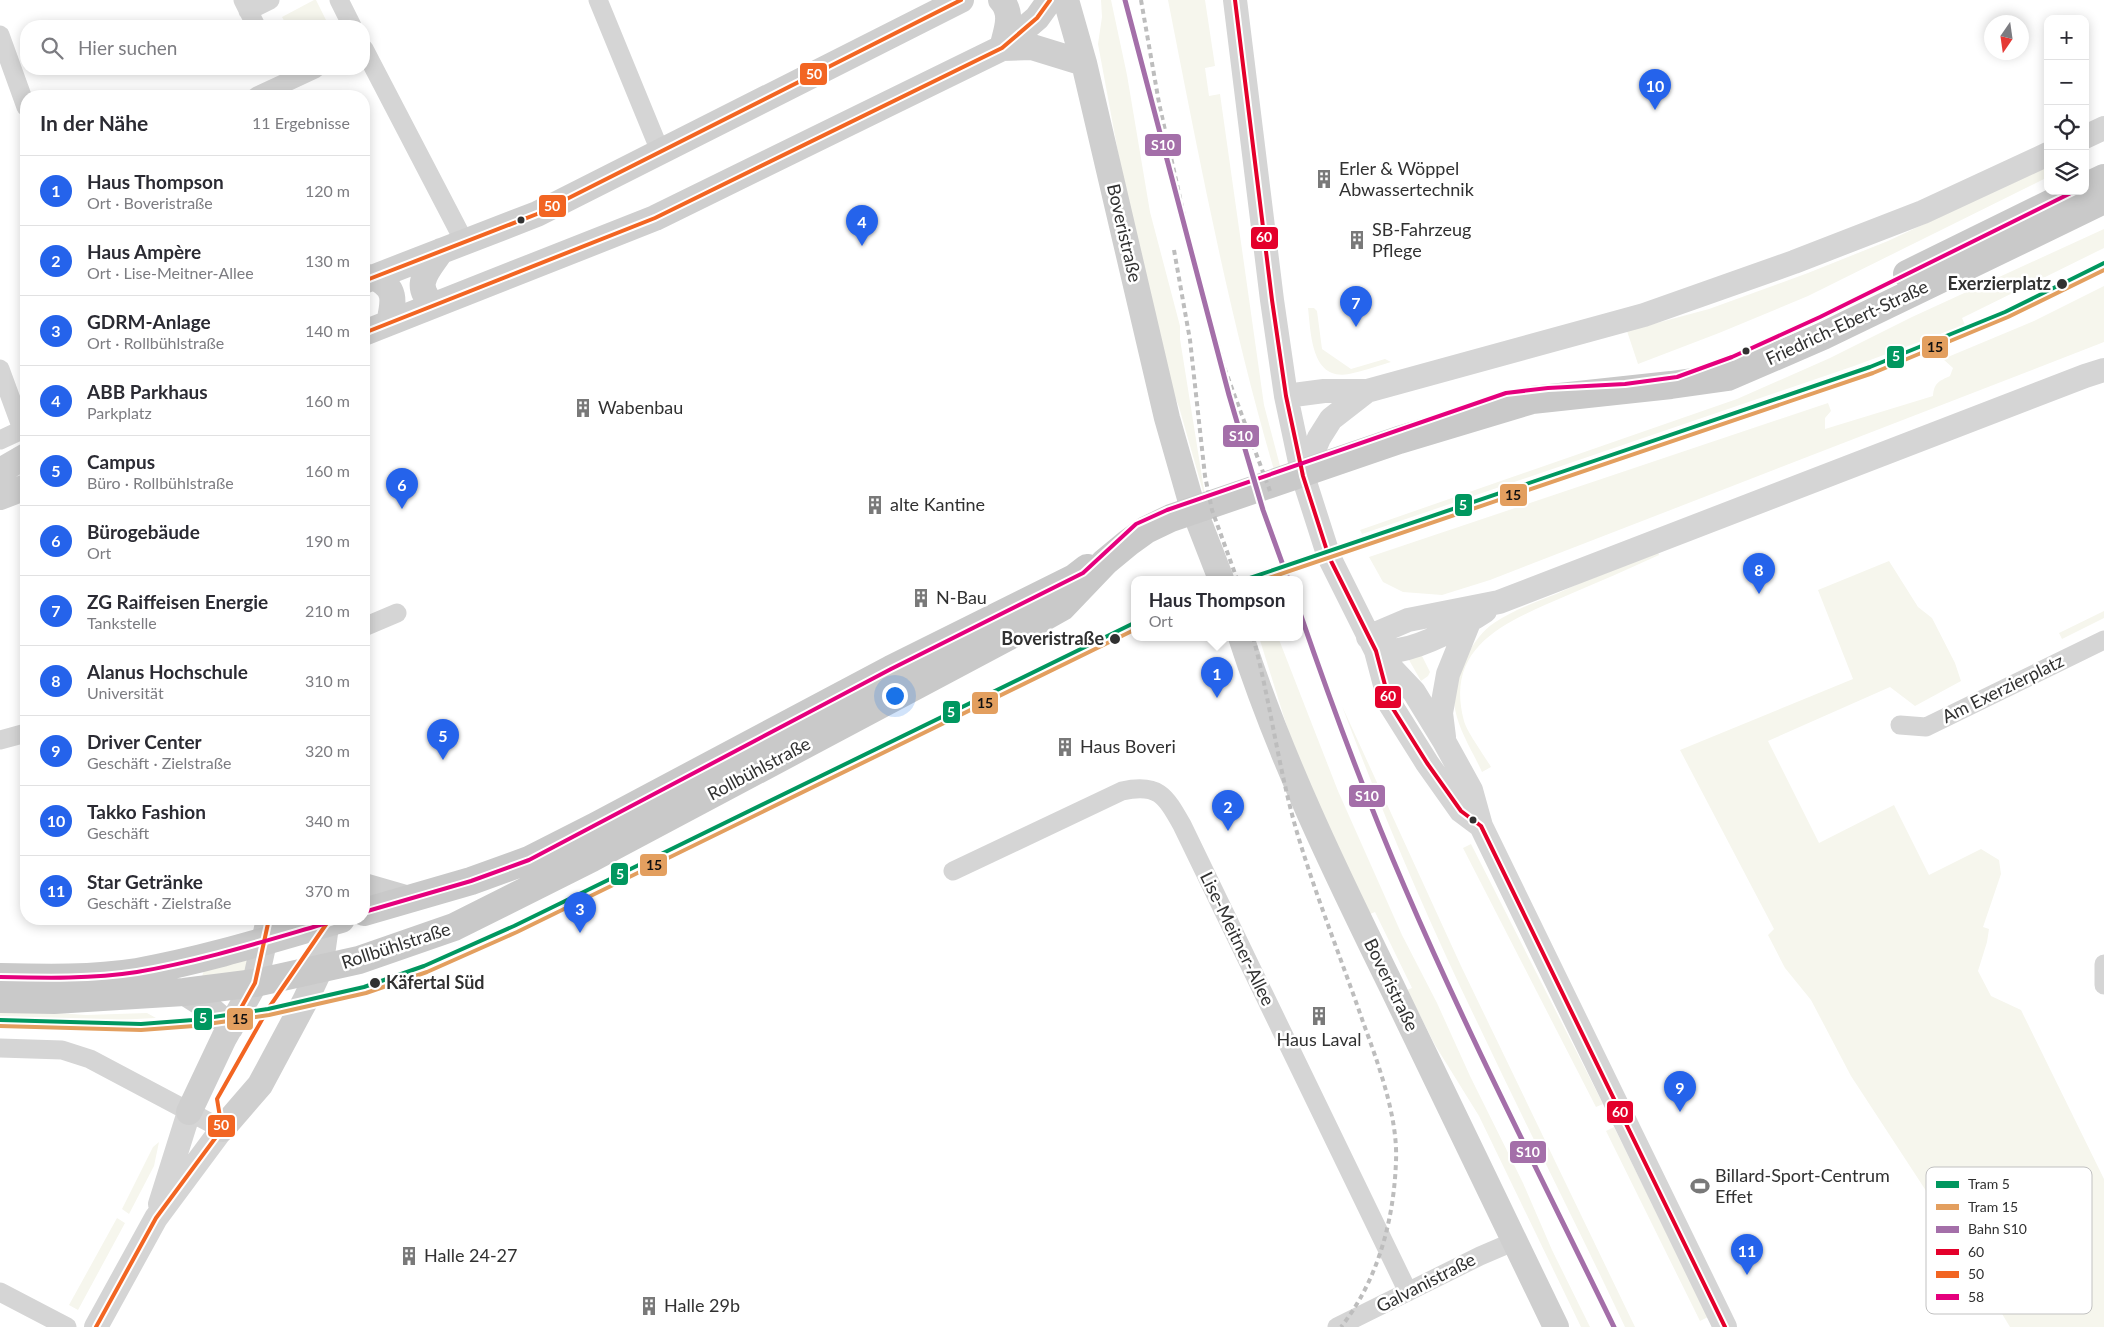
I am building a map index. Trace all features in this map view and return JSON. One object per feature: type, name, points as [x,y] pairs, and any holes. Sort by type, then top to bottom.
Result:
[{"type":"main road","points":[[370,278],[536,214],[961,0]]},
{"type":"main road","points":[[1001,0],[1008,9],[1009,17],[1002,48]]},
{"type":"main road","points":[[370,331],[655,218],[1002,48],[1037,18],[1050,0]]},
{"type":"main road","name":"Boveristraße","points":[[1066,0],[1084,63],[1167,418],[1190,497],[1220,576]]},
{"type":"main road","points":[[1002,48],[1032,47],[1084,63]]},
{"type":"main road","points":[[2089,185],[2104,178]]},
{"type":"main road","name":"Friedrich-Ebert-Straße","points":[[1341,454],[1506,393],[1548,388],[1625,384],[1677,377],[1732,357],[1820,317],[2068,195]]},
{"type":"main road","name":"Friedrich-Ebert-Straße","points":[[1341,454],[1532,400],[1728,377],[1822,336],[2104,200]]},
{"type":"main road","points":[[434,305],[426,298],[422,289],[425,274],[453,247]]},
{"type":"main road","points":[[370,279],[384,282],[391,290],[393,304],[389,323]]},
{"type":"main road","points":[[1169,514],[1341,454]]},
{"type":"main road","points":[[0,471],[20,459]]},
{"type":"main road","points":[[0,497],[20,489]]},
{"type":"main road","name":"Rollbühlstraße","points":[[370,910],[471,880],[529,860],[891,669],[1083,573],[1136,524],[1169,514]]},
{"type":"main road","name":"Rollbühlstraße","points":[[255,983],[359,960],[454,928],[644,830],[1062,607],[1105,562],[1169,514]]},
{"type":"main road","name":"Boveristraße","points":[[1242,641],[1288,766],[1348,897],[1556,1327]]},
{"type":"main road","points":[[370,888],[409,899]]},
{"type":"main road","points":[[0,977],[82,978],[137,972],[196,959],[267,929],[300,925],[308,951],[320,969]]},
{"type":"main road","points":[[222,1129],[260,1085],[320,969],[330,925]]},
{"type":"main road","points":[[189,1112],[255,983],[267,929]]},
{"type":"main road","points":[[0,999],[54,1000],[184,992],[255,983]]},
{"type":"main road","points":[[184,992],[209,1008],[231,1027]]},
{"type":"street","points":[[249,12],[270,0]]},
{"type":"street","points":[[339,0],[349,20]]},
{"type":"street","points":[[598,0],[660,151]]},
{"type":"street","points":[[1235,0],[1268,270],[1288,405],[1303,476],[1330,557],[1372,644],[1390,704],[1427,763],[1461,811],[1481,826]]},
{"type":"street","points":[[0,35],[20,91]]},
{"type":"street","points":[[370,62],[453,247]]},
{"type":"street","points":[[264,90],[282,76]]},
{"type":"street","points":[[2089,135],[2104,128]]},
{"type":"street","points":[[1288,405],[1324,391],[1367,391],[1644,315],[1924,212],[2044,156]]},
{"type":"street","points":[[0,369],[20,418]]},
{"type":"street","points":[[1372,644],[1408,620],[1499,602],[2104,370]]},
{"type":"street","points":[[1303,476],[1319,438],[1331,419],[1367,391]]},
{"type":"street","points":[[1288,405],[1331,419]]},
{"type":"street","points":[[0,440],[20,430]]},
{"type":"street","points":[[1372,644],[1401,650],[1420,644],[1469,622],[1499,602]]},
{"type":"street","points":[[370,624],[397,613]]},
{"type":"street","points":[[1444,741],[1441,713],[1448,674],[1469,622]]},
{"type":"street","name":"Am Exerzierplatz","points":[[1900,725],[1926,727],[2104,640]]},
{"type":"street","points":[[1372,644],[1414,692],[1471,790],[1481,826],[1725,1327]]},
{"type":"street","points":[[0,740],[20,735]]},
{"type":"street","name":"Lise-Meitner-Allee","points":[[953,871],[1122,791],[1139,787],[1156,791],[1170,804],[1182,825],[1408,1292]]},
{"type":"street","points":[[2104,964],[2104,985]]},
{"type":"street","points":[[0,1048],[62,1050],[90,1059],[222,1129],[156,1218],[96,1327]]},
{"type":"street","points":[[156,1218],[189,1112]]},
{"type":"street","name":"Galvanistraße","points":[[1337,1327],[1480,1256],[1515,1241]]},
{"type":"street","points":[[0,1292],[67,1327]]},
{"type":"shaded area","points":[[316,0],[326,20],[284,20],[282,17]]},
{"type":"shaded area","points":[[1101,0],[1111,0],[1127,75],[1150,212],[1180,326],[1180,339],[1206,502],[1179,407],[1165,372],[1130,217],[1098,44],[1102,17]]},
{"type":"shaded area","points":[[1168,0],[1205,0],[1215,66],[1205,68],[1209,96],[1220,94],[1264,405],[1285,485],[1279,487],[1246,366],[1217,245]]},
{"type":"shaded area","points":[[2044,168],[2044,179],[1808,296],[1638,364],[1627,331],[1709,309],[1808,273],[1888,241]]},
{"type":"shaded area","points":[[2104,229],[2104,248],[1962,318],[1965,325],[1854,366],[1362,534],[1360,530],[1737,399],[1830,358],[1912,317]]},
{"type":"shaded area","points":[[2104,286],[2104,342],[1490,580],[1442,595],[1403,592],[1383,582],[1369,557],[1828,403],[1831,411],[1825,418],[1825,429],[1933,396],[1936,385],[1950,376],[1953,368],[1943,359],[2034,321]]},
{"type":"shaded area","points":[[1308,308],[1314,308],[1317,311],[1322,349],[1351,369],[1385,359],[1391,362],[1349,374],[1336,374],[1327,370],[1320,363],[1315,353]]},
{"type":"shaded area","points":[[1657,550],[1659,555],[1546,604],[1505,625],[1487,638],[1473,653],[1463,672],[1460,694],[1466,726],[1491,767],[1482,772],[1460,725],[1454,698],[1464,661],[1478,639],[1494,623],[1516,611]]},
{"type":"shaded area","points":[[1889,561],[1918,607],[1932,618],[1955,663],[1961,681],[1915,706],[1890,687],[1768,741],[1819,843],[1894,805],[1929,875],[1981,849],[1999,860],[2001,874],[1983,927],[1989,929],[1978,971],[1991,996],[2021,1010],[2104,1179],[2104,1327],[2010,1327],[2002,1314],[2092,1314],[2092,1167],[1926,1167],[1926,1191],[1851,1076],[1811,1000],[1785,968],[1768,935],[1774,929],[1680,750],[1853,679],[1818,590]]},
{"type":"shaded area","points":[[2104,611],[2104,618],[2062,639],[2059,633]]},
{"type":"shaded area","points":[[1260,641],[1280,641],[1338,791],[1402,935],[1437,1003],[1590,1327],[1581,1327],[1479,1116],[1435,1045],[1407,990],[1412,988],[1375,912],[1370,914],[1316,800],[1288,730]]},
{"type":"shaded area","points":[[1421,654],[1430,672],[1421,681],[1409,660]]},
{"type":"shaded area","points":[[1342,706],[1461,966],[1635,1327],[1625,1327],[1461,988],[1407,869]]},
{"type":"shaded area","points":[[1471,844],[1603,1104],[1596,1107],[1463,848]]},
{"type":"shaded area","points":[[244,958],[249,961],[245,975],[201,980],[204,970]]},
{"type":"shaded area","points":[[0,1009],[86,1015],[147,1013],[156,1018],[96,1021],[0,1018]]},
{"type":"shaded area","points":[[1614,1127],[1708,1317],[1700,1321],[1606,1131]]},
{"type":"shaded area","points":[[159,1142],[154,1166],[129,1214],[122,1209],[153,1147]]},
{"type":"shaded area","points":[[117,1218],[125,1223],[78,1310],[69,1305]]},
{"type":"railway","points":[[1141,0],[1159,103],[1188,234]]},
{"type":"railway","points":[[1174,250],[1190,340],[1205,476],[1212,510],[1236,576]]},
{"type":"railway","points":[[1198,273],[1224,367],[1270,491]]},
{"type":"railway","points":[[1254,641],[1296,829],[1381,1072],[1394,1126],[1396,1144],[1395,1183],[1382,1248],[1365,1290],[1341,1327]]},
{"type":"tram line","name":"5","points":[[1256,576],[1870,367],[2005,312],[2104,263]]},
{"type":"tram line","name":"15","points":[[1275,576],[1873,373],[2008,317],[2104,270]]},
{"type":"tram line","name":"5","points":[[0,1020],[141,1024],[193,1020],[268,1009],[364,987],[424,966],[514,926],[1131,624]]},
{"type":"tram line","name":"15","points":[[0,1026],[141,1030],[194,1026],[269,1015],[366,993],[427,972],[517,932],[1131,631]]},
{"type":"rail line","name":"S10","points":[[1125,0],[1229,395],[1263,510],[1287,576]]},
{"type":"rail line","name":"S10","points":[[1303,621],[1363,786],[1429,944],[1507,1109],[1614,1327]]},
{"type":"transit line","name":"50","points":[[370,279],[537,214],[961,0]]},
{"type":"transit line","name":"50","points":[[370,331],[655,218],[1002,48],[1037,18],[1050,0]]},
{"type":"transit line","name":"60","points":[[1235,0],[1272,300],[1286,396],[1303,476],[1329,557],[1376,651],[1390,704],[1427,763],[1461,811],[1481,826],[1725,1327]]},
{"type":"transit line","name":"5","points":[[370,910],[471,881],[529,860],[891,669],[1083,573],[1136,524],[1167,510],[1506,393],[1548,388],[1625,384],[1677,377],[1732,357],[1820,317],[2067,195]]},
{"type":"transit line","name":"50","points":[[237,1015],[255,983],[268,925]]},
{"type":"transit line","name":"5","points":[[0,977],[86,977],[137,972],[215,955],[320,925]]},
{"type":"transit line","name":"50","points":[[96,1327],[156,1218],[222,1129],[217,1099],[268,1009],[326,925]]},
{"type":"place","name":"Takko Fashion","points":[[1655,110]]},
{"type":"place","name":"Erler & Wöppel Abwassertechnik","points":[[1324,179]]},
{"type":"place","name":"SB-Fahrzeug Pflege","points":[[1357,240]]},
{"type":"place","name":"ABB Parkhaus","points":[[862,246]]},
{"type":"place","name":"Exerzierplatz","points":[[2062,284]]},
{"type":"place","name":"ZG Raiffeisen Energie","points":[[1356,327]]},
{"type":"place","name":"Wabenbau","points":[[583,408]]},
{"type":"place","name":"alte Kantine","points":[[875,505]]},
{"type":"place","name":"Bürogebäude","points":[[402,509]]},
{"type":"place","name":"Alanus Hochschule","points":[[1759,594]]},
{"type":"place","name":"N-Bau","points":[[921,598]]},
{"type":"place","name":"Boveristraße","points":[[1115,639]]},
{"type":"place","name":"Haus Thompson","points":[[1217,698]]},
{"type":"place","name":"Haus Boveri","points":[[1065,747]]},
{"type":"place","name":"Campus","points":[[443,760]]},
{"type":"place","name":"Haus Ampère","points":[[1228,831]]},
{"type":"place","name":"GDRM-Anlage","points":[[580,933]]},
{"type":"place","name":"Käfertal Süd","points":[[375,983]]},
{"type":"place","name":"Haus Laval","points":[[1319,1016]]},
{"type":"place","name":"Driver Center","points":[[1680,1112]]},
{"type":"place","name":"Billard-Sport-Centrum Effet","points":[[1700,1186]]},
{"type":"place","name":"Halle 24-27","points":[[409,1256]]},
{"type":"place","name":"Star Getränke","points":[[1747,1275]]},
{"type":"place","name":"Halle 29b","points":[[649,1306]]}]
